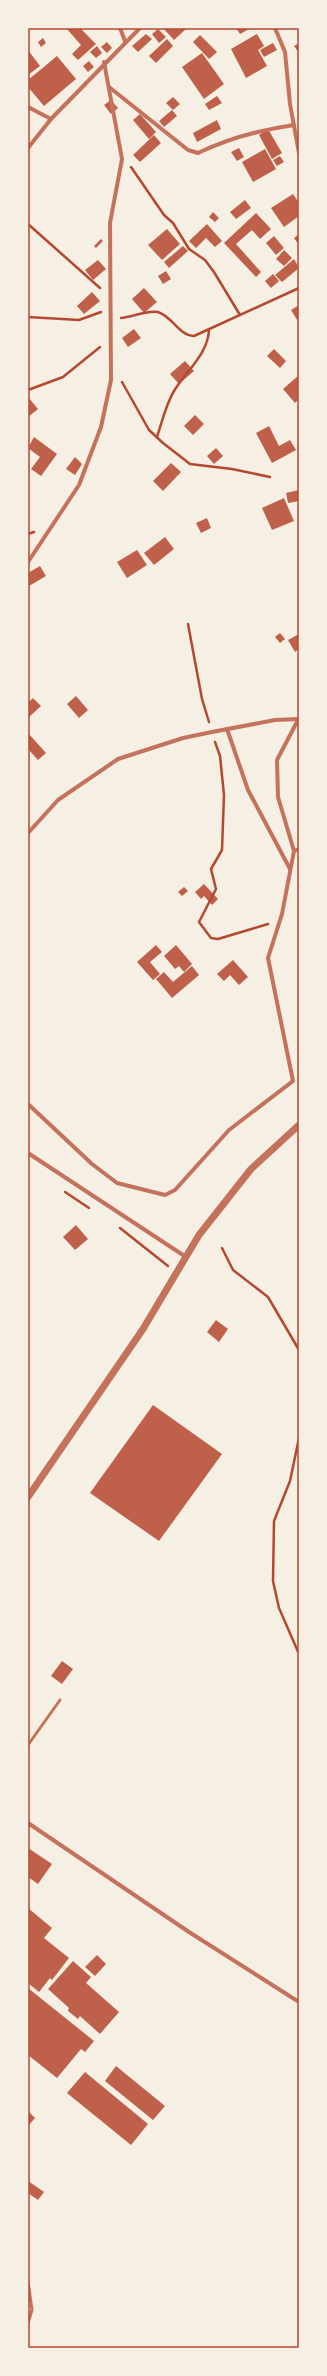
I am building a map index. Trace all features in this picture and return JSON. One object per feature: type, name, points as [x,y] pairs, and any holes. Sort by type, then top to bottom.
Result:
[{"type":"street","points":[[120,28],[125,41]]},
{"type":"street","points":[[28,148],[51,119],[104,62],[140,28]]},
{"type":"street","points":[[275,28],[285,52],[294,125],[299,152]]},
{"type":"street","points":[[28,562],[79,485],[101,427],[111,380],[110,224],[122,159],[104,62]]},
{"type":"street","points":[[109,87],[188,150],[198,153],[232,138],[258,130],[294,125]]},
{"type":"street","points":[[28,106],[51,119]]},
{"type":"street","points":[[28,833],[58,800],[118,759],[183,738],[275,720],[299,719]]},
{"type":"street","points":[[293,1081],[268,958],[282,914],[290,869],[297,850],[278,797],[277,760],[299,719]]},
{"type":"street","points":[[226,729],[248,790],[290,869]]},
{"type":"street","points":[[28,1104],[92,1164],[118,1183],[165,1195],[175,1190],[230,1130],[293,1081],[299,1078]]},
{"type":"street","points":[[28,1497],[142,1329],[199,1236],[251,1169],[299,1125]]},
{"type":"street","points":[[28,1153],[186,1257]]},
{"type":"street","points":[[28,1822],[189,1932],[299,2002]]},
{"type":"lane","points":[[28,1745],[60,1700]]},
{"type":"lane","points":[[28,2281],[32,2310],[28,2323]]},
{"type":"path","points":[[122,159],[136,172],[189,249],[205,260],[240,315]]},
{"type":"path","points":[[28,224],[110,297]]},
{"type":"path","points":[[111,319],[157,312],[164,315],[185,336],[194,336],[299,288]]},
{"type":"path","points":[[28,317],[79,320],[110,308]]},
{"type":"path","points":[[157,437],[174,390],[189,373],[208,339],[209,330]]},
{"type":"path","points":[[28,390],[63,377],[111,338]]},
{"type":"path","points":[[121,380],[134,406],[157,437],[190,464],[232,469],[270,477]]},
{"type":"path","points":[[188,624],[202,699],[220,756],[224,780],[222,850],[211,869],[216,889],[199,922],[211,938],[218,939],[263,926],[282,914]]},
{"type":"path","points":[[63,1190],[92,1209]]},
{"type":"path","points":[[118,1227],[176,1273]]},
{"type":"path","points":[[222,1248],[233,1270],[268,1297],[299,1350]]},
{"type":"path","points":[[299,1438],[290,1481],[274,1522],[273,1581],[279,1608],[299,1654]]},
{"type":"building","points":[[66,28],[80,28],[96,44],[78,60],[72,54],[81,45]]},
{"type":"building","points":[[163,28],[187,28],[174,40]]},
{"type":"building","points":[[236,28],[251,28],[240,34]]},
{"type":"building","points":[[158,29],[166,37],[159,43],[152,34]]},
{"type":"building","points":[[146,34],[152,39],[138,52],[132,46]]},
{"type":"building","points":[[257,34],[264,46],[258,50],[267,66],[246,78],[231,49]]},
{"type":"building","points":[[200,35],[217,52],[209,59],[193,42]]},
{"type":"building","points":[[43,38],[46,43],[41,47],[38,42]]},
{"type":"building","points":[[167,39],[173,46],[156,63],[149,56]]},
{"type":"building","points":[[107,42],[112,48],[107,53],[101,47]]},
{"type":"building","points":[[273,43],[277,50],[264,57],[260,50]]},
{"type":"building","points":[[299,43],[299,53],[294,46]]},
{"type":"building","points":[[97,46],[102,53],[96,58],[90,52]]},
{"type":"building","points":[[28,50],[40,66],[28,75]]},
{"type":"building","points":[[202,53],[224,84],[204,99],[182,67]]},
{"type":"building","points":[[57,56],[76,79],[44,106],[28,87],[28,80]]},
{"type":"building","points":[[89,61],[94,67],[88,72],[83,66]]},
{"type":"building","points":[[217,96],[222,103],[209,110],[205,104]]},
{"type":"building","points":[[173,97],[180,104],[173,110],[166,103]]},
{"type":"building","points":[[111,100],[118,108],[111,114],[104,105]]},
{"type":"building","points":[[172,110],[177,116],[164,127],[159,121]]},
{"type":"building","points":[[140,114],[156,132],[149,139],[133,120]]},
{"type":"building","points":[[217,120],[221,129],[197,142],[193,133]]},
{"type":"building","points":[[268,129],[282,153],[272,159],[259,135]]},
{"type":"building","points":[[154,135],[161,143],[140,162],[133,155]]},
{"type":"building","points":[[239,148],[244,157],[237,161],[231,152]]},
{"type":"building","points":[[265,149],[276,169],[253,182],[242,162]]},
{"type":"building","points":[[280,156],[284,162],[277,166],[273,160]]},
{"type":"building","points":[[293,194],[299,203],[299,216],[284,227],[271,208]]},
{"type":"building","points":[[245,200],[251,208],[236,219],[230,212]]},
{"type":"building","points":[[213,212],[219,218],[215,222],[209,217]]},
{"type":"building","points":[[256,213],[271,229],[260,239],[252,230],[236,244],[261,272],[256,277],[224,243]]},
{"type":"building","points":[[207,224],[222,241],[215,247],[206,238],[196,248],[189,241]]},
{"type":"building","points":[[167,229],[180,244],[162,260],[148,245]]},
{"type":"building","points":[[299,234],[299,245],[294,238]]},
{"type":"building","points":[[274,236],[284,248],[276,255],[266,243]]},
{"type":"building","points":[[101,239],[103,241],[96,248],[94,246]]},
{"type":"building","points":[[183,246],[188,251],[169,268],[164,262]]},
{"type":"building","points":[[284,250],[292,258],[284,266],[276,259]]},
{"type":"building","points":[[294,259],[299,268],[282,282],[275,275]]},
{"type":"building","points":[[98,260],[106,269],[93,280],[85,270]]},
{"type":"building","points":[[166,271],[171,279],[163,284],[158,276]]},
{"type":"building","points":[[273,274],[279,281],[271,288],[265,281]]},
{"type":"building","points":[[144,288],[157,302],[144,313],[132,299]]},
{"type":"building","points":[[92,292],[100,301],[84,314],[77,306]]},
{"type":"building","points":[[299,305],[299,323],[291,310]]},
{"type":"building","points":[[134,329],[141,338],[128,347],[122,338]]},
{"type":"building","points":[[274,349],[286,361],[280,368],[267,356]]},
{"type":"building","points":[[185,361],[194,371],[179,384],[170,374]]},
{"type":"building","points":[[299,375],[299,399],[295,403],[283,389]]},
{"type":"building","points":[[28,397],[38,409],[28,417]]},
{"type":"building","points":[[195,415],[204,424],[193,435],[184,426]]},
{"type":"building","points":[[269,426],[279,446],[290,440],[296,450],[272,463],[256,433]]},
{"type":"building","points":[[34,437],[57,454],[41,476],[31,469],[40,457],[28,448]]},
{"type":"building","points":[[216,448],[223,456],[214,464],[207,456]]},
{"type":"building","points":[[75,457],[82,464],[75,475],[66,469]]},
{"type":"building","points":[[171,463],[181,472],[163,491],[153,481]]},
{"type":"building","points":[[299,490],[299,501],[288,503],[286,493]]},
{"type":"building","points":[[284,498],[294,521],[272,530],[262,508]]},
{"type":"building","points":[[207,518],[211,528],[201,533],[196,523]]},
{"type":"building","points":[[165,537],[174,549],[154,565],[144,553]]},
{"type":"building","points":[[137,550],[147,565],[127,578],[117,562]]},
{"type":"building","points":[[40,566],[46,576],[29,586],[28,573]]},
{"type":"building","points":[[280,633],[285,639],[280,643],[275,637]]},
{"type":"building","points":[[299,634],[299,649],[295,652],[288,640]]},
{"type":"building","points":[[76,696],[88,710],[79,718],[67,704]]},
{"type":"building","points":[[33,698],[41,706],[28,718],[28,703]]},
{"type":"building","points":[[28,733],[46,753],[38,760],[28,749]]},
{"type":"building","points":[[204,884],[218,899],[212,905],[204,896],[201,899],[195,892]]},
{"type":"building","points":[[184,887],[188,891],[182,896],[178,892]]},
{"type":"building","points":[[156,945],[162,952],[150,962],[160,974],[153,980],[137,962]]},
{"type":"building","points":[[176,945],[192,964],[184,972],[179,966],[175,969],[164,956]]},
{"type":"building","points":[[233,960],[248,977],[239,985],[230,975],[224,981],[217,974]]},
{"type":"building","points":[[192,966],[199,975],[172,998],[156,979],[164,972],[173,982]]},
{"type":"building","points":[[76,1225],[88,1239],[75,1250],[63,1237]]},
{"type":"building","points":[[216,1320],[228,1329],[219,1342],[207,1332]]},
{"type":"building","points":[[153,1405],[222,1454],[159,1541],[90,1493]]},
{"type":"building","points":[[62,1661],[73,1669],[62,1684],[51,1676]]},
{"type":"building","points":[[28,1848],[52,1864],[38,1884],[28,1877]]},
{"type":"building","points":[[28,1908],[52,1928],[44,1938],[69,1958],[52,1980],[50,1978],[39,1992],[28,1983]]},
{"type":"building","points":[[97,1955],[106,1964],[95,1976],[85,1967]]},
{"type":"building","points":[[73,1961],[91,1977],[86,1983],[119,2012],[100,2034],[80,2016],[78,2019],[68,2011],[69,2008],[48,1989]]},
{"type":"building","points":[[28,1988],[94,2041],[85,2052],[81,2049],[57,2078],[28,2055]]},
{"type":"building","points":[[116,2066],[165,2106],[153,2120],[105,2081]]},
{"type":"building","points":[[85,2072],[148,2124],[131,2145],[67,2093]]},
{"type":"building","points":[[28,2111],[35,2118],[28,2126]]},
{"type":"building","points":[[28,2181],[44,2192],[38,2200],[28,2193]]}]
